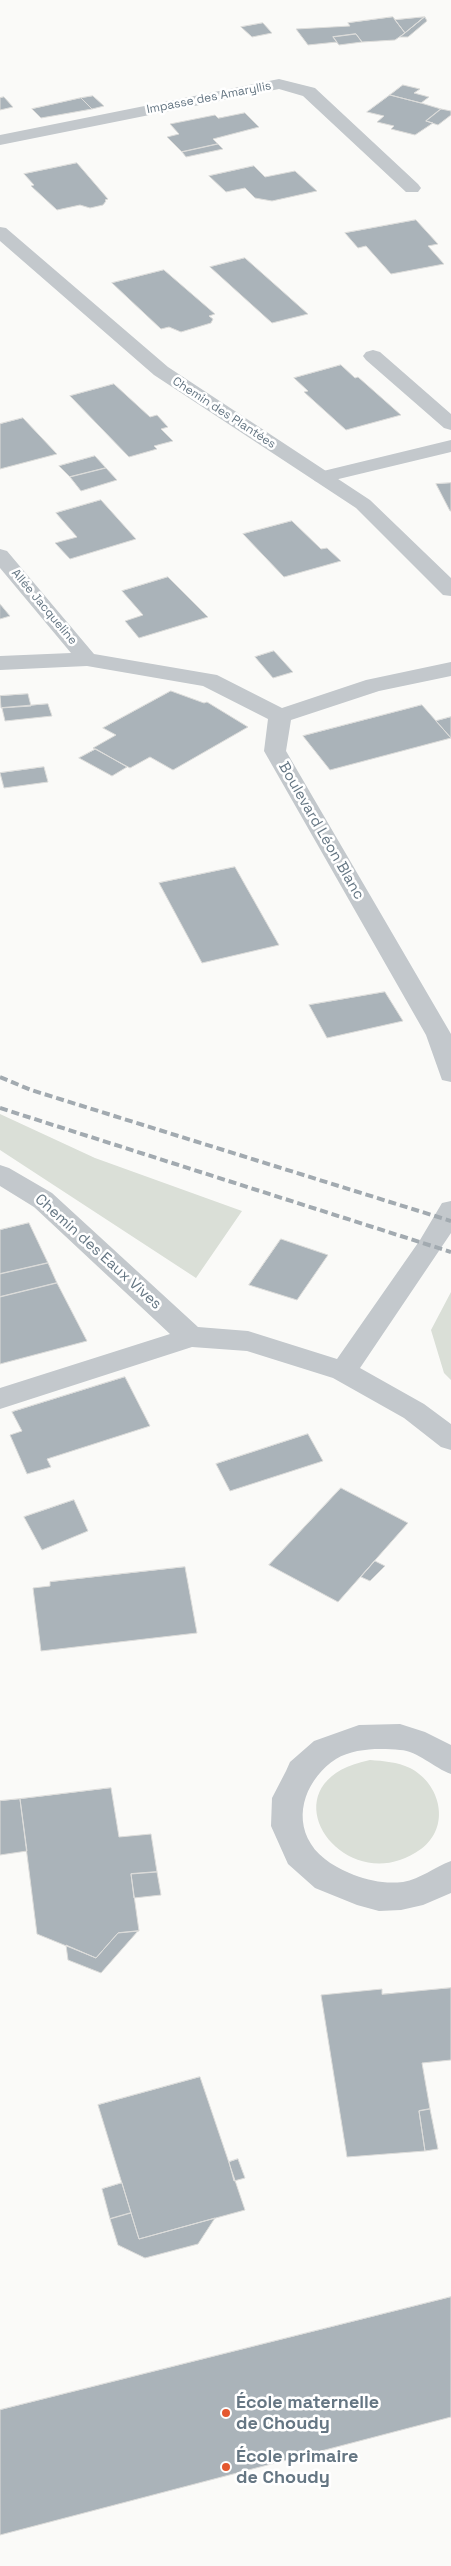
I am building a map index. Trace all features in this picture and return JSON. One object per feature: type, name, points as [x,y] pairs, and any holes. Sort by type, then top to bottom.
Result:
[{"type":"street","name":"Impasse des Amaryllis","points":[[0,140],[279,84],[309,92],[412,188]]},
{"type":"street","name":"Chemin des Plantées","points":[[0,232],[161,371],[363,504],[451,590]]},
{"type":"street","points":[[373,356],[451,424]]},
{"type":"street","points":[[322,477],[451,446]]},
{"type":"street","name":"Allée Jacqueline","points":[[0,555],[87,659]]},
{"type":"street","points":[[0,664],[87,659],[209,680],[280,716],[374,685],[451,669]]},
{"type":"street","name":"Boulevard Léon Blanc","points":[[280,716],[275,751],[439,1035],[451,1074]]},
{"type":"street","name":"Chemin des Eaux Vives","points":[[0,1174],[43,1200],[191,1336]]},
{"type":"street","points":[[343,1371],[430,1246],[451,1210]]},
{"type":"street","points":[[0,1399],[191,1336],[248,1341],[343,1371],[414,1411],[451,1439]]},
{"type":"street","points":[[451,1761],[430,1747],[401,1737],[372,1736],[343,1742],[318,1754],[299,1773],[288,1795],[285,1823],[295,1850],[316,1873],[345,1889],[378,1897],[413,1894],[444,1882],[451,1875]]},
{"type":"shaded area","points":[[0,1114],[95,1158],[242,1211],[196,1278],[0,1150]]},
{"type":"shaded area","points":[[451,1292],[451,1380],[444,1373],[431,1330]]},
{"type":"shaded area","points":[[370,1760],[400,1764],[421,1775],[429,1784],[438,1806],[439,1818],[430,1840],[421,1849],[392,1862],[365,1862],[341,1851],[325,1834],[317,1813],[320,1791],[337,1772]]},
{"type":"building","points":[[393,17],[405,33],[395,40],[362,42],[356,34],[333,37],[337,42],[308,45],[296,29],[350,26],[348,23]]},
{"type":"building","points":[[424,17],[405,33],[395,20]]},
{"type":"building","points":[[425,17],[427,21],[408,37],[400,37]]},
{"type":"building","points":[[263,23],[272,33],[252,37],[241,27]]},
{"type":"building","points":[[356,34],[362,42],[339,45],[333,37]]},
{"type":"building","points":[[403,85],[420,89],[414,93],[429,97],[421,103],[390,95]]},
{"type":"building","points":[[390,95],[441,109],[426,121],[433,123],[415,135],[391,129],[394,126],[377,122],[384,116],[367,112]]},
{"type":"building","points":[[93,96],[104,106],[92,109],[81,98]]},
{"type":"building","points":[[4,97],[13,107],[0,110],[0,98]]},
{"type":"building","points":[[81,98],[92,109],[41,118],[32,109]]},
{"type":"building","points":[[441,109],[451,111],[451,115],[438,125],[426,121]]},
{"type":"building","points":[[245,113],[259,127],[213,139],[218,144],[182,152],[167,137],[179,134],[170,124],[215,115],[218,118]]},
{"type":"building","points":[[218,144],[223,149],[186,157],[182,152]]},
{"type":"building","points":[[77,163],[108,199],[105,200],[103,205],[90,208],[80,205],[57,210],[31,186],[34,185],[24,174]]},
{"type":"building","points":[[254,166],[265,177],[295,171],[317,191],[272,201],[255,198],[245,188],[226,192],[209,176]]},
{"type":"building","points":[[416,220],[438,244],[428,246],[444,264],[391,274],[366,246],[358,248],[345,233]]},
{"type":"building","points":[[245,258],[308,314],[272,323],[210,267]]},
{"type":"building","points":[[164,270],[215,314],[209,316],[213,319],[211,323],[181,332],[169,327],[161,329],[112,283]]},
{"type":"building","points":[[341,365],[355,378],[358,377],[401,415],[346,430],[304,392],[308,391],[294,378]]},
{"type":"building","points":[[114,384],[150,417],[157,415],[168,427],[161,429],[173,441],[154,446],[157,449],[129,457],[70,396]]},
{"type":"building","points":[[23,418],[57,454],[0,469],[0,424]]},
{"type":"building","points":[[95,456],[106,468],[70,477],[59,466]]},
{"type":"building","points":[[106,468],[117,480],[81,491],[70,477]]},
{"type":"building","points":[[451,483],[451,511],[450,511],[436,484]]},
{"type":"building","points":[[101,500],[136,539],[70,559],[55,543],[77,537],[56,513]]},
{"type":"building","points":[[292,521],[321,549],[327,548],[341,561],[284,577],[243,534]]},
{"type":"building","points":[[168,577],[208,617],[139,638],[125,621],[143,615],[122,591]]},
{"type":"building","points":[[0,604],[10,616],[0,619]]},
{"type":"building","points":[[274,651],[293,672],[273,678],[255,657]]},
{"type":"building","points":[[171,691],[204,703],[207,702],[248,727],[173,770],[150,757],[130,768],[93,748],[116,735],[103,728]]},
{"type":"building","points":[[28,694],[31,706],[1,708],[0,696]]},
{"type":"building","points":[[48,704],[52,716],[5,721],[2,708]]},
{"type":"building","points":[[422,705],[451,738],[330,770],[303,736]]},
{"type":"building","points":[[451,717],[451,738],[436,721]]},
{"type":"building","points":[[96,749],[127,767],[112,776],[79,758]]},
{"type":"building","points":[[44,767],[48,782],[4,788],[0,773]]},
{"type":"building","points":[[235,867],[279,945],[202,963],[159,883]]},
{"type":"building","points":[[385,992],[403,1021],[327,1038],[309,1005]]},
{"type":"building","points":[[29,1223],[48,1263],[0,1274],[0,1230]]},
{"type":"building","points":[[281,1239],[328,1255],[297,1300],[249,1285]]},
{"type":"building","points":[[48,1263],[57,1283],[0,1297],[0,1274]]},
{"type":"building","points":[[57,1283],[87,1341],[0,1364],[0,1297]]},
{"type":"building","points":[[125,1377],[150,1426],[47,1459],[51,1467],[27,1474],[10,1435],[22,1431],[12,1412]]},
{"type":"building","points":[[308,1434],[323,1461],[230,1491],[216,1464]]},
{"type":"building","points":[[341,1488],[408,1523],[338,1602],[269,1565]]},
{"type":"building","points":[[74,1500],[88,1531],[42,1550],[24,1517]]},
{"type":"building","points":[[375,1561],[385,1566],[370,1581],[361,1577]]},
{"type":"building","points":[[185,1567],[197,1633],[41,1651],[33,1588],[50,1586],[50,1582]]},
{"type":"building","points":[[111,1788],[119,1837],[151,1834],[157,1872],[131,1874],[139,1931],[118,1933],[96,1958],[37,1934],[20,1799]]},
{"type":"building","points":[[20,1799],[27,1851],[0,1855],[0,1801]]},
{"type":"building","points":[[157,1872],[161,1895],[134,1898],[131,1874]]},
{"type":"building","points":[[138,1931],[101,1973],[68,1960],[66,1945],[96,1958],[118,1933]]},
{"type":"building","points":[[451,1988],[451,2060],[422,2063],[430,2109],[419,2111],[425,2151],[347,2157],[321,1995],[382,1989],[382,1994]]},
{"type":"building","points":[[200,2077],[245,2210],[139,2239],[98,2105]]},
{"type":"building","points":[[430,2109],[438,2149],[425,2151],[419,2111]]},
{"type":"building","points":[[238,2159],[245,2178],[234,2181],[229,2162]]},
{"type":"building","points":[[122,2183],[131,2213],[110,2219],[102,2189]]},
{"type":"building","points":[[131,2213],[139,2239],[215,2218],[198,2244],[145,2258],[118,2245],[110,2219]]},
{"type":"building","name":"École maternelle de Choudy","points":[[451,2297],[451,2417],[0,2535],[0,2410]]},
{"type":"railway","points":[[0,1077],[31,1090],[451,1221]]},
{"type":"railway","points":[[0,1108],[451,1252]]},
{"type":"place","name":"École maternelle de Choudy","points":[[226,2413]]},
{"type":"place","name":"École primaire de Choudy","points":[[226,2467]]}]
